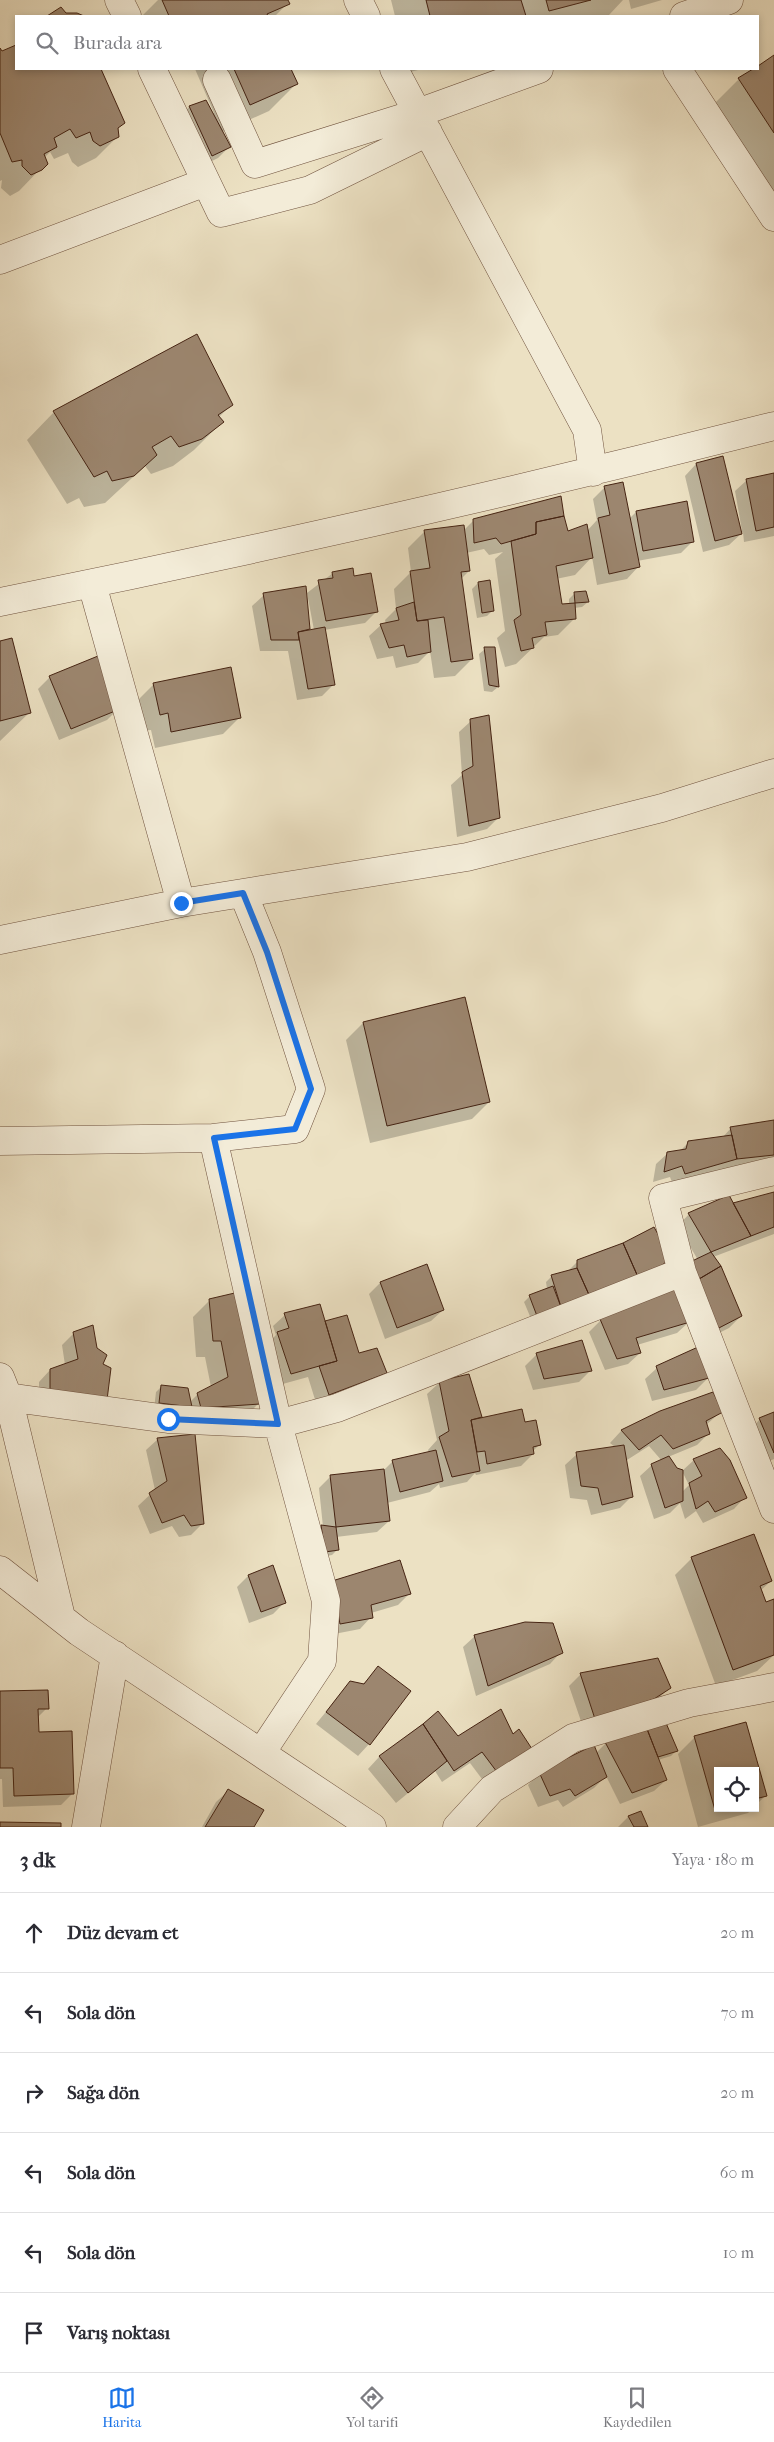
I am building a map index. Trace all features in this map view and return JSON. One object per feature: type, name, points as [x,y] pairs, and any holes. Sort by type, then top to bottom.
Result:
[{"type":"street","points":[[119,0],[126,15]]},
{"type":"street","points":[[358,0],[366,15]]},
{"type":"street","points":[[687,15],[729,0]]},
{"type":"street","points":[[152,70],[221,213],[310,190],[423,122],[537,70]]},
{"type":"street","points":[[395,70],[587,430],[593,472]]},
{"type":"street","points":[[678,70],[774,217]]},
{"type":"street","points":[[217,80],[255,164],[423,122]]},
{"type":"street","points":[[0,260],[206,182]]},
{"type":"street","points":[[0,602],[92,584],[593,472],[774,426]]},
{"type":"street","points":[[92,584],[181,903]]},
{"type":"street","points":[[0,940],[181,903],[467,857],[662,808],[774,773]]},
{"type":"street","points":[[0,1141],[214,1138],[295,1129],[311,1089],[267,952],[243,893]]},
{"type":"street","points":[[214,1138],[278,1424],[326,1601],[322,1661],[261,1753]]},
{"type":"street","points":[[772,1499],[682,1272],[663,1198],[774,1171]]},
{"type":"street","points":[[61,1617],[2,1390],[168,1419],[278,1424],[336,1408],[682,1272]]},
{"type":"street","points":[[0,1570],[61,1617],[115,1655],[372,1827]]},
{"type":"street","points":[[86,1827],[115,1655]]},
{"type":"street","points":[[457,1827],[492,1790],[573,1738],[689,1703],[774,1687]]},
{"type":"building","points":[[162,0],[288,0],[290,4],[268,15],[169,15]]},
{"type":"building","points":[[426,0],[521,0],[526,15],[430,15]]},
{"type":"building","points":[[546,0],[591,0],[549,11]]},
{"type":"building","points":[[61,7],[66,13],[82,15],[49,15]]},
{"type":"building","points":[[15,45],[15,70],[101,70],[125,123],[118,128],[119,137],[100,146],[93,141],[90,132],[76,138],[70,129],[54,138],[57,147],[44,154],[48,164],[42,170],[31,175],[22,166],[22,160],[12,162],[0,133],[0,48],[2,51]]},
{"type":"building","points":[[774,55],[774,133],[738,78],[751,70],[759,70],[759,65]]},
{"type":"building","points":[[234,70],[291,70],[298,84],[250,105]]},
{"type":"building","points":[[206,100],[231,147],[212,156],[189,106]]},
{"type":"building","points":[[197,334],[233,405],[218,415],[224,422],[202,439],[179,447],[171,436],[152,447],[157,455],[134,476],[112,481],[107,471],[94,477],[53,411]]},
{"type":"building","points":[[723,456],[742,534],[715,541],[696,463]]},
{"type":"building","points":[[774,473],[774,527],[756,531],[746,479]]},
{"type":"building","points":[[623,482],[640,567],[609,574],[598,518],[610,515],[604,486]]},
{"type":"building","points":[[561,496],[564,516],[536,522],[536,534],[501,544],[496,538],[474,543],[473,519]]},
{"type":"building","points":[[687,501],[694,542],[643,551],[636,511]]},
{"type":"building","points":[[564,516],[568,531],[587,524],[593,558],[556,566],[562,604],[575,603],[576,619],[545,622],[547,635],[532,638],[534,648],[521,651],[514,620],[521,615],[511,541],[536,534],[536,522]]},
{"type":"building","points":[[464,525],[470,571],[461,572],[473,659],[451,662],[444,617],[417,621],[410,571],[430,568],[424,530]]},
{"type":"building","points":[[353,568],[354,576],[371,573],[378,612],[326,621],[318,580],[333,578],[332,572]]},
{"type":"building","points":[[490,580],[494,611],[482,613],[478,582]]},
{"type":"building","points":[[306,586],[310,629],[298,632],[299,640],[271,640],[263,593]]},
{"type":"building","points":[[586,591],[589,602],[575,603],[574,592]]},
{"type":"building","points":[[414,602],[417,621],[428,620],[431,652],[407,657],[404,645],[389,648],[380,624],[399,620],[396,608]]},
{"type":"building","points":[[325,627],[335,685],[308,689],[298,632]]},
{"type":"building","points":[[12,638],[31,713],[0,721],[0,641]]},
{"type":"building","points":[[484,647],[495,647],[499,687],[489,685]]},
{"type":"building","points":[[98,656],[120,709],[71,729],[49,676]]},
{"type":"building","points":[[231,667],[241,718],[171,732],[168,713],[160,715],[153,683]]},
{"type":"building","points":[[489,715],[500,818],[469,826],[462,772],[473,766],[470,719]]},
{"type":"building","points":[[465,997],[490,1102],[387,1126],[363,1022]]},
{"type":"building","points":[[774,1120],[774,1155],[737,1159],[730,1127]]},
{"type":"building","points":[[732,1135],[737,1159],[685,1174],[682,1166],[664,1172],[667,1152],[686,1149],[688,1141]]},
{"type":"building","points":[[774,1192],[774,1227],[751,1236],[733,1203]]},
{"type":"building","points":[[729,1195],[751,1236],[711,1252],[688,1213]]},
{"type":"building","points":[[654,1227],[665,1247],[666,1262],[650,1275],[638,1277],[623,1243]]},
{"type":"building","points":[[623,1243],[638,1277],[590,1297],[577,1268],[577,1260]]},
{"type":"building","points":[[711,1252],[721,1266],[694,1282],[690,1262]]},
{"type":"building","points":[[427,1264],[444,1310],[397,1328],[380,1282]]},
{"type":"building","points":[[721,1266],[742,1316],[715,1330],[694,1282]]},
{"type":"building","points":[[577,1268],[590,1297],[561,1307],[551,1275]]},
{"type":"building","points":[[553,1286],[561,1307],[537,1316],[529,1295]]},
{"type":"building","points":[[673,1286],[690,1322],[636,1338],[641,1353],[617,1359],[600,1319]]},
{"type":"building","points":[[239,1292],[260,1404],[201,1408],[197,1393],[228,1377],[221,1341],[213,1341],[209,1299]]},
{"type":"building","points":[[320,1304],[337,1361],[291,1374],[277,1332],[289,1328],[284,1313]]},
{"type":"building","points":[[347,1315],[359,1353],[377,1348],[387,1373],[329,1395],[319,1366],[337,1361],[325,1321]]},
{"type":"building","points":[[93,1325],[97,1348],[107,1355],[103,1364],[111,1368],[107,1400],[50,1394],[50,1369],[78,1359],[73,1332]]},
{"type":"building","points":[[582,1340],[592,1371],[544,1379],[536,1353]]},
{"type":"building","points":[[698,1347],[709,1378],[664,1390],[656,1366]]},
{"type":"building","points":[[469,1374],[482,1417],[471,1420],[480,1471],[452,1477],[439,1437],[449,1431],[439,1381]]},
{"type":"building","points":[[161,1385],[188,1388],[192,1407],[159,1403]]},
{"type":"building","points":[[713,1392],[723,1412],[706,1421],[710,1434],[673,1449],[661,1435],[639,1450],[621,1430],[660,1411]]},
{"type":"building","points":[[522,1409],[525,1422],[536,1420],[541,1445],[533,1447],[534,1454],[487,1464],[485,1451],[477,1452],[471,1420]]},
{"type":"building","points":[[774,1412],[774,1453],[759,1418]]},
{"type":"building","points":[[195,1434],[204,1524],[191,1526],[184,1515],[162,1523],[149,1493],[167,1481],[157,1438]]},
{"type":"building","points":[[624,1445],[633,1497],[602,1505],[598,1488],[581,1486],[576,1452]]},
{"type":"building","points":[[720,1448],[730,1460],[747,1498],[715,1512],[708,1501],[696,1509],[689,1483],[702,1476],[693,1459]]},
{"type":"building","points":[[436,1450],[443,1481],[400,1492],[392,1460]]},
{"type":"building","points":[[669,1456],[677,1468],[683,1470],[683,1501],[665,1508],[651,1464]]},
{"type":"building","points":[[384,1469],[390,1521],[336,1527],[330,1475]]},
{"type":"building","points":[[321,1525],[336,1527],[339,1550],[325,1552]]},
{"type":"building","points":[[754,1534],[772,1581],[760,1586],[766,1602],[774,1599],[774,1655],[733,1670],[691,1557]]},
{"type":"building","points":[[400,1560],[411,1594],[371,1605],[373,1618],[340,1624],[332,1581]]},
{"type":"building","points":[[273,1565],[286,1603],[261,1612],[248,1575]]},
{"type":"building","points":[[525,1622],[553,1623],[563,1653],[488,1686],[474,1635]]},
{"type":"building","points":[[658,1658],[671,1688],[654,1699],[595,1719],[580,1673]]},
{"type":"building","points":[[378,1666],[411,1691],[370,1745],[326,1712],[350,1681],[364,1684]]},
{"type":"building","points":[[48,1690],[49,1709],[38,1709],[39,1732],[72,1731],[74,1794],[14,1796],[13,1768],[0,1768],[0,1691]]},
{"type":"building","points":[[501,1709],[513,1734],[519,1729],[534,1752],[497,1772],[482,1752],[454,1771],[423,1724],[438,1711],[458,1736]]},
{"type":"building","points":[[746,1722],[759,1767],[714,1767],[714,1806],[694,1736]]},
{"type":"building","points":[[666,1723],[678,1751],[658,1757],[647,1729]]},
{"type":"building","points":[[423,1724],[447,1761],[408,1793],[379,1756]]},
{"type":"building","points":[[647,1729],[667,1780],[632,1793],[605,1742]]},
{"type":"building","points":[[594,1745],[607,1777],[575,1796],[570,1789],[550,1796],[539,1772]]},
{"type":"building","points":[[759,1768],[767,1796],[759,1798]]},
{"type":"building","points":[[228,1789],[264,1810],[254,1827],[205,1827]]},
{"type":"building","points":[[641,1811],[648,1827],[634,1827],[628,1816]]},
{"type":"building","points":[[0,1822],[61,1823],[61,1827],[0,1827]]},
{"type":"route","points":[[168,1419],[278,1424],[214,1138],[295,1129],[311,1089],[267,952],[243,893],[181,903]]}]
